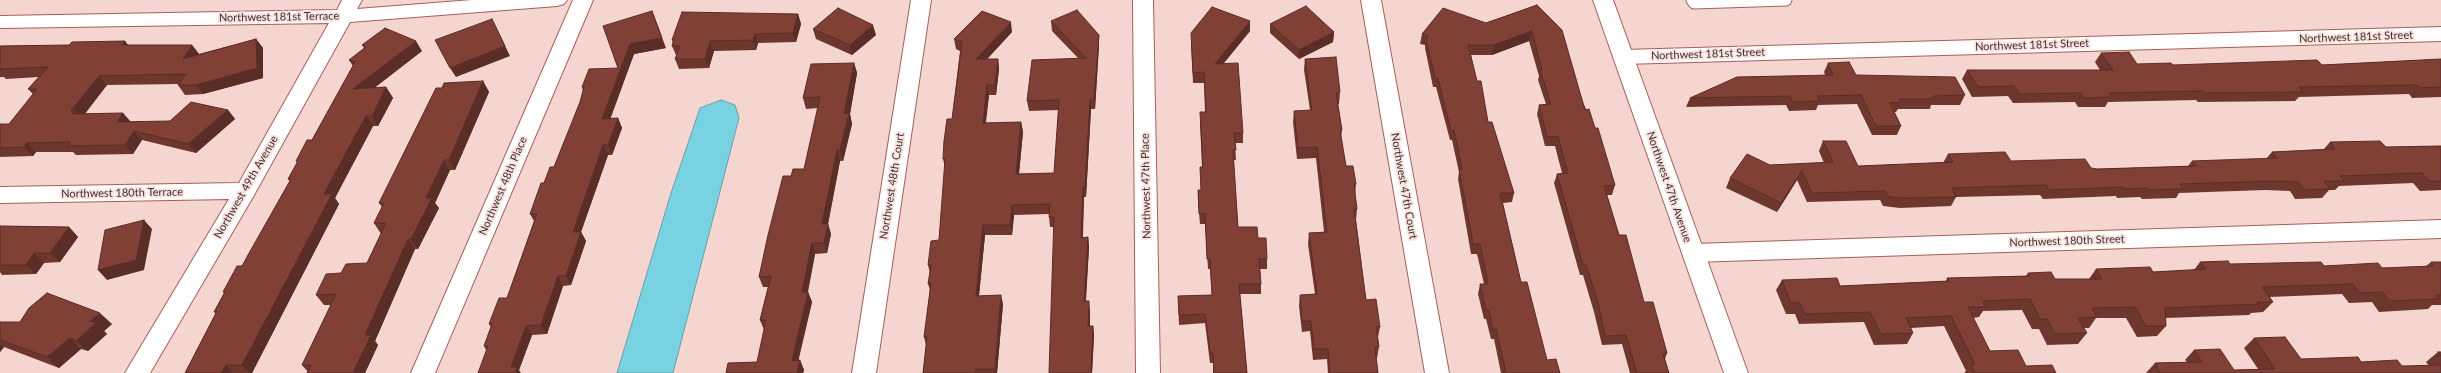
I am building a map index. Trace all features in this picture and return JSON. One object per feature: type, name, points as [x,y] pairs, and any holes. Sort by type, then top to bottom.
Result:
[{"type":"street","name":"Northwest 181st Terrace","points":[[0,22],[557,0]]},
{"type":"street","name":"Northwest 48th Place","points":[[423,373],[583,0]]},
{"type":"street","name":"Northwest 48th Court","points":[[864,373],[920,0]]},
{"type":"street","name":"Northwest 47th Place","points":[[1143,0],[1148,373]]},
{"type":"street","name":"Northwest 47th Court","points":[[1371,0],[1437,373]]},
{"type":"street","name":"Northwest 47th Avenue","points":[[1603,0],[1736,373]]},
{"type":"street","name":"Northwest 49th Avenue","points":[[137,373],[245,191],[348,8]]},
{"type":"street","name":"Northwest 181st Street","points":[[1623,57],[2441,34]]},
{"type":"street","name":"Northwest 180th Terrace","points":[[0,195],[245,191]]},
{"type":"street","name":"Northwest 180th Street","points":[[1693,253],[2441,229]]},
{"type":"lane","points":[[1692,0],[1694,3],[1786,0]]},
{"type":"water","points":[[721,100],[735,105],[739,118],[673,373],[617,373],[671,193],[700,108]]},
{"type":"building","points":[[1537,5],[1562,30],[1585,110],[1589,109],[1595,128],[1598,128],[1615,185],[1604,186],[1619,235],[1626,235],[1644,302],[1653,302],[1667,353],[1663,354],[1669,373],[1637,373],[1626,335],[1605,336],[1598,302],[1586,265],[1583,265],[1557,174],[1568,173],[1558,136],[1547,137],[1539,105],[1551,104],[1540,70],[1542,70],[1532,31],[1494,45],[1468,45],[1477,81],[1481,81],[1488,122],[1492,122],[1514,193],[1500,193],[1521,282],[1527,282],[1547,360],[1556,359],[1560,373],[1506,373],[1496,329],[1493,330],[1489,310],[1486,310],[1480,284],[1488,284],[1480,244],[1473,244],[1459,169],[1462,169],[1454,130],[1451,131],[1438,78],[1435,78],[1426,39],[1428,36],[1422,34],[1443,8],[1486,23]]},
{"type":"building","points":[[1306,6],[1334,32],[1299,50],[1270,24]]},
{"type":"building","points":[[1212,7],[1250,21],[1215,64],[1238,63],[1243,133],[1234,133],[1236,150],[1233,150],[1238,227],[1257,227],[1258,238],[1266,238],[1267,259],[1259,259],[1261,284],[1239,284],[1247,373],[1214,373],[1213,353],[1210,353],[1205,314],[1179,315],[1178,296],[1212,295],[1210,259],[1207,259],[1205,213],[1199,214],[1198,190],[1201,190],[1200,167],[1203,167],[1200,112],[1206,112],[1204,72],[1193,73],[1191,33]]},
{"type":"building","points":[[838,8],[873,25],[850,45],[813,29]]},
{"type":"building","points":[[1077,10],[1099,35],[1094,99],[1090,99],[1085,187],[1083,187],[1081,238],[1088,237],[1084,301],[1089,301],[1088,326],[1093,326],[1091,373],[1049,373],[1054,217],[1049,217],[1050,204],[1012,205],[1010,225],[983,225],[976,296],[1001,295],[995,369],[976,369],[975,373],[923,373],[927,337],[924,337],[931,283],[928,284],[931,265],[928,265],[931,241],[939,240],[945,159],[943,159],[944,141],[947,119],[952,119],[962,42],[954,39],[982,11],[1011,22],[976,59],[998,59],[995,85],[987,85],[983,123],[1021,122],[1016,174],[1054,173],[1059,100],[1027,101],[1032,60],[1086,58],[1051,21]]},
{"type":"building","points":[[652,11],[662,38],[630,44],[602,119],[618,118],[608,145],[603,145],[573,232],[581,232],[566,276],[558,276],[541,325],[526,326],[511,367],[517,367],[515,373],[478,373],[488,346],[484,346],[492,324],[489,324],[499,298],[507,298],[537,214],[530,214],[541,183],[544,183],[550,167],[554,167],[580,102],[584,87],[582,87],[589,69],[618,68],[603,26]]},
{"type":"building","points":[[682,12],[798,14],[793,33],[755,34],[753,40],[710,41],[705,59],[675,59],[680,46],[672,46],[674,39],[672,40]]},
{"type":"building","points":[[492,19],[505,46],[450,68],[435,40]]},
{"type":"building","points":[[385,28],[416,41],[353,89],[386,87],[372,116],[366,116],[324,194],[332,194],[242,365],[226,365],[221,373],[185,373],[217,311],[214,312],[237,266],[242,266],[291,179],[288,179],[307,140],[312,140],[355,62],[349,60],[366,47],[362,45]]},
{"type":"building","points":[[256,39],[257,68],[196,85],[178,85],[186,74],[99,76],[71,111],[75,111],[72,114],[123,113],[117,122],[170,121],[191,102],[228,110],[188,144],[134,131],[125,145],[68,146],[70,142],[27,143],[24,147],[0,148],[0,124],[9,124],[37,89],[28,89],[48,67],[0,69],[0,46],[69,45],[72,42],[125,41],[122,45],[192,45],[183,59]]},
{"type":"building","points":[[2129,52],[2137,64],[2171,63],[2173,65],[2317,60],[2322,65],[2441,59],[2441,87],[2420,88],[2417,85],[2299,87],[2303,92],[2205,93],[2203,91],[2109,93],[2112,97],[2084,98],[2081,93],[2019,94],[2014,86],[1978,87],[1967,70],[2113,70],[2101,53]]},
{"type":"building","points":[[1336,57],[1340,92],[1336,93],[1342,130],[1340,130],[1346,166],[1353,166],[1356,184],[1354,184],[1357,209],[1354,209],[1366,300],[1376,299],[1380,327],[1376,327],[1379,347],[1375,347],[1378,373],[1330,373],[1328,349],[1314,349],[1311,321],[1302,321],[1300,295],[1317,294],[1309,233],[1327,232],[1317,147],[1298,148],[1294,111],[1312,110],[1305,59]]},
{"type":"building","points":[[1849,62],[1856,75],[1955,77],[1965,95],[1933,96],[1935,99],[1899,99],[1901,102],[1890,103],[1901,126],[1876,126],[1861,95],[1817,96],[1820,101],[1793,102],[1790,96],[1690,98],[1737,77],[1833,75],[1828,63]]},
{"type":"building","points":[[854,63],[844,114],[849,113],[840,150],[837,150],[822,224],[828,224],[824,243],[812,243],[802,292],[808,292],[792,361],[800,360],[797,373],[726,373],[728,363],[757,362],[766,320],[760,320],[771,276],[759,277],[768,235],[783,176],[791,176],[793,169],[804,169],[820,97],[803,98],[811,64]]},
{"type":"building","points":[[483,81],[449,160],[444,160],[426,198],[432,198],[411,239],[408,239],[365,335],[371,335],[353,373],[307,373],[311,365],[302,365],[336,294],[316,295],[326,274],[341,273],[346,264],[367,263],[386,223],[374,223],[384,203],[379,203],[436,88],[442,88],[444,83]]},
{"type":"building","points":[[1823,141],[1846,141],[1858,166],[1953,162],[1948,154],[2005,152],[2011,161],[2085,159],[2091,168],[2097,169],[2196,166],[2192,161],[2277,158],[2272,152],[2335,149],[2330,142],[2380,141],[2386,147],[2441,146],[2441,181],[2429,181],[2422,173],[2340,176],[2344,181],[2324,181],[2330,189],[2304,190],[2298,182],[2273,181],[2180,184],[2183,189],[2149,190],[2147,188],[2124,189],[2123,187],[2049,190],[2046,185],[1952,188],[1956,197],[1905,198],[1889,197],[1885,191],[1812,193],[1802,171],[1781,203],[1730,178],[1747,154],[1770,165],[1833,162]]},
{"type":"building","points":[[144,220],[136,260],[98,270],[105,230]]},
{"type":"building","points":[[0,226],[69,227],[50,253],[34,253],[26,265],[0,265]]},
{"type":"building","points":[[2228,261],[2230,264],[2321,262],[2324,266],[2378,263],[2382,268],[2434,266],[2431,262],[2441,262],[2441,295],[2436,295],[2439,299],[2390,301],[2382,292],[2360,293],[2353,284],[2262,287],[2273,302],[2257,302],[2259,304],[2165,308],[2166,326],[2146,326],[2135,307],[2092,308],[2097,317],[2078,318],[2087,333],[2055,334],[2047,319],[2040,319],[2030,299],[1983,301],[1986,307],[1968,307],[1990,351],[2018,350],[2026,366],[2052,365],[2056,373],[1975,373],[1971,364],[1975,364],[1951,316],[1906,318],[1913,333],[1881,334],[1870,312],[1805,314],[1800,303],[1791,303],[1782,280],[1837,278],[1840,286],[1949,281],[1947,278],[2030,276],[2028,273],[2051,272],[2055,279],[2102,279],[2096,269],[2150,267],[2153,272],[2206,269],[2200,262]]},
{"type":"building","points":[[47,293],[100,313],[90,321],[96,323],[76,341],[70,338],[47,357],[0,340],[0,322],[20,322],[29,308]]},
{"type":"building","points":[[2285,337],[2301,359],[2358,357],[2361,362],[2397,360],[2402,366],[2441,365],[2441,373],[2160,373],[2155,363],[2202,362],[2194,350],[2220,349],[2234,370],[2275,369],[2254,338]]}]
